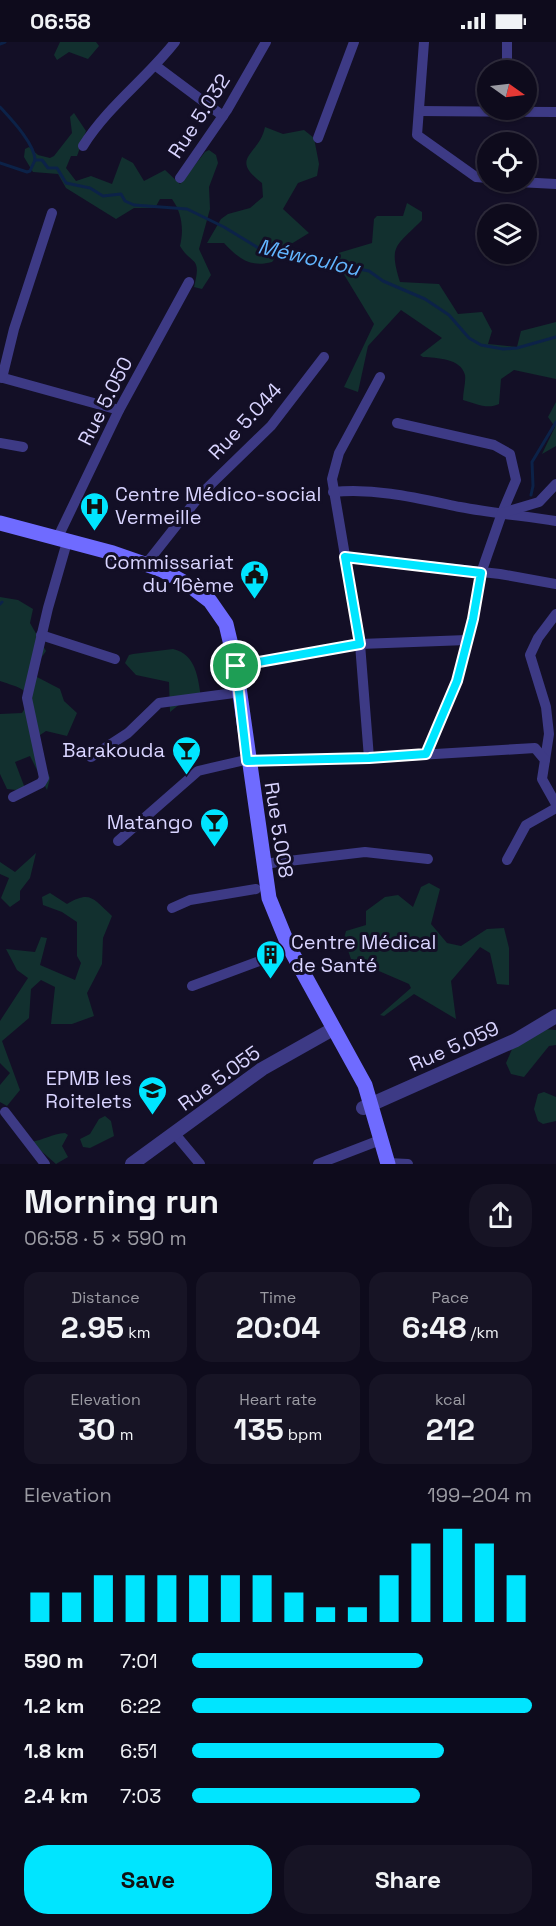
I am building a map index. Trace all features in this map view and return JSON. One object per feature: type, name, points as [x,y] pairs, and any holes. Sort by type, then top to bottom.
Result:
[{"type":"main road","name":"Rue 5.008","points":[[0,523],[159,577],[197,598],[221,627],[226,644],[265,885],[276,921],[330,1030]]},
{"type":"main road","name":"Rue 5.008","points":[[0,530],[146,564],[189,585],[214,606],[226,624],[236,666],[256,889],[267,926],[281,953],[361,1077],[375,1142],[386,1164]]},
{"type":"main road","name":"Rue 5.008","points":[[367,1106],[386,1164]]},
{"type":"street","name":"Rue 5.032","points":[[180,178],[223,116],[266,42]]},
{"type":"street","points":[[318,138],[354,42]]},
{"type":"street","points":[[424,42],[417,135],[477,177]]},
{"type":"street","points":[[507,42],[507,60]]},
{"type":"street","points":[[83,146],[93,129],[156,66],[170,43]]},
{"type":"street","points":[[156,66],[223,116]]},
{"type":"street","points":[[419,111],[477,110]]},
{"type":"street","points":[[537,111],[556,112]]},
{"type":"street","points":[[537,183],[556,184]]},
{"type":"street","points":[[52,213],[14,329],[1,378],[119,410]]},
{"type":"street","name":"Rue 5.050","points":[[13,797],[41,783],[44,778],[27,698],[61,544],[119,410],[189,282]]},
{"type":"street","name":"Rue 5.044","points":[[146,564],[202,493],[271,426],[324,357]]},
{"type":"street","points":[[369,758],[360,644],[332,479],[339,453],[380,377]]},
{"type":"street","points":[[397,423],[494,445],[510,454],[516,480],[481,573],[457,681],[426,754]]},
{"type":"street","points":[[0,443],[23,447]]},
{"type":"street","points":[[502,513],[538,502],[556,484]]},
{"type":"street","points":[[333,492],[359,490],[396,493],[556,521]]},
{"type":"street","points":[[345,557],[556,584]]},
{"type":"street","points":[[507,861],[526,825],[556,806],[542,779],[548,720],[544,695],[530,656],[538,638],[556,614]]},
{"type":"street","points":[[41,635],[115,659]]},
{"type":"street","points":[[236,666],[360,644],[467,640]]},
{"type":"street","points":[[91,757],[128,733],[159,703],[234,693]]},
{"type":"street","points":[[118,841],[198,771],[244,761],[369,758],[535,748],[545,759]]},
{"type":"street","points":[[262,864],[365,852],[428,859]]},
{"type":"street","points":[[172,908],[190,900],[256,889]]},
{"type":"street","points":[[192,986],[281,953]]},
{"type":"street","name":"Rue 5.059","points":[[367,1106],[516,1040],[555,1018]]},
{"type":"street","name":"Rue 5.055","points":[[132,1164],[262,1069],[330,1030]]},
{"type":"street","points":[[5,1112],[45,1164]]},
{"type":"street","points":[[175,1134],[200,1164]]},
{"type":"street","points":[[318,1164],[375,1142]]},
{"type":"street","points":[[386,1164],[408,1164]]},
{"type":"green space","points":[[60,42],[96,42],[99,46],[88,59],[69,52],[57,60],[54,55]]},
{"type":"green space","points":[[74,113],[86,131],[77,156],[71,156],[66,168],[76,181],[91,176],[112,184],[122,157],[133,163],[144,181],[165,170],[180,184],[205,152],[209,150],[216,155],[218,163],[209,187],[210,209],[199,249],[211,275],[202,289],[194,287],[197,270],[195,262],[180,246],[181,221],[172,199],[160,199],[155,208],[134,208],[116,219],[66,188],[58,174],[33,172],[24,157],[25,149],[29,147],[38,155],[50,158],[54,156],[72,133],[70,117]]},
{"type":"green space","points":[[265,127],[283,134],[304,130],[314,138],[319,164],[317,176],[298,183],[283,209],[309,233],[283,249],[272,262],[257,264],[240,257],[224,243],[207,243],[221,219],[228,214],[250,208],[263,197],[262,183],[252,174],[246,162],[262,137]]},
{"type":"green space","points":[[407,203],[422,212],[422,220],[397,246],[395,260],[400,282],[439,284],[458,314],[482,312],[492,331],[488,344],[517,347],[521,331],[556,322],[556,379],[514,370],[501,379],[499,404],[486,406],[463,400],[465,375],[463,369],[447,360],[420,355],[442,338],[401,310],[368,346],[358,392],[344,387],[374,324],[334,258],[335,254],[372,243],[374,219],[377,216],[403,216]]},
{"type":"green space","points":[[556,402],[556,446],[542,454],[555,427],[548,417]]},
{"type":"green space","points":[[0,597],[18,600],[33,609],[30,623],[46,651],[36,665],[37,677],[60,689],[64,701],[77,713],[67,736],[46,731],[40,735],[38,749],[50,778],[47,790],[30,756],[15,762],[26,791],[7,789],[0,774],[0,714],[22,713],[28,699],[23,690],[0,681]]},
{"type":"green space","points":[[173,649],[187,656],[191,661],[197,675],[201,697],[186,699],[170,712],[169,682],[136,675],[125,663],[129,655]]},
{"type":"green space","points":[[36,853],[30,878],[20,891],[20,900],[10,907],[1,898],[9,878],[0,874],[0,862],[15,872]]},
{"type":"green space","points":[[429,883],[440,889],[431,924],[447,943],[461,946],[487,929],[504,928],[509,948],[509,985],[497,984],[490,953],[480,947],[451,981],[456,1019],[414,994],[384,1016],[380,1015],[411,988],[409,984],[351,959],[344,939],[346,931],[366,925],[366,911],[385,897],[398,895],[413,907],[421,887]]},
{"type":"green space","points":[[50,893],[67,904],[81,898],[91,898],[112,916],[103,938],[102,964],[87,993],[94,1016],[72,1024],[51,1024],[55,987],[41,980],[31,989],[29,1018],[2,1041],[20,1090],[7,1106],[0,1102],[0,1085],[10,1073],[0,1063],[0,1021],[28,978],[17,970],[6,949],[35,952],[41,937],[47,938],[40,965],[75,980],[81,963],[77,956],[77,922],[62,912],[43,905],[42,897]]},
{"type":"green space","points":[[542,1029],[556,1030],[556,1045],[549,1046],[524,1077],[511,1074],[506,1063],[516,1040]]},
{"type":"green space","points":[[544,1092],[556,1097],[556,1121],[543,1124],[538,1121],[534,1109],[538,1094]]},
{"type":"green space","points":[[105,1116],[111,1121],[114,1136],[90,1148],[83,1147],[80,1139],[90,1134],[99,1119]]},
{"type":"green space","points":[[65,1133],[68,1135],[62,1146],[68,1157],[56,1164],[31,1142],[56,1135]]},
{"type":"waterway","points":[[0,44],[5,42]]},
{"type":"waterway","points":[[0,107],[27,139],[35,160]]},
{"type":"waterway","name":"Méwoulou","points":[[0,163],[27,172],[30,171],[35,160],[42,160],[48,168],[57,168],[66,183],[90,188],[103,196],[121,194],[125,201],[134,205],[187,209],[224,227],[260,249],[369,271],[383,281],[425,299],[449,315],[469,338],[481,345],[503,349],[517,348],[556,337]]},
{"type":"waterway","points":[[531,495],[532,462],[556,422]]},
{"type":"place","name":"Centre Médico-social Vermeille","points":[[94,532]]},
{"type":"place","name":"Commissariat du 16ème","points":[[255,600]]},
{"type":"place","name":"Barakouda","points":[[186,776]]},
{"type":"place","name":"Matango","points":[[214,848]]},
{"type":"place","name":"Centre Médical de Santé","points":[[270,980]]},
{"type":"place","name":"EPMB les Roitelets","points":[[153,1116]]},
{"type":"route","points":[[345,557],[481,573],[473,619],[457,681],[426,754],[247,761],[236,666],[360,644],[345,557]]}]
